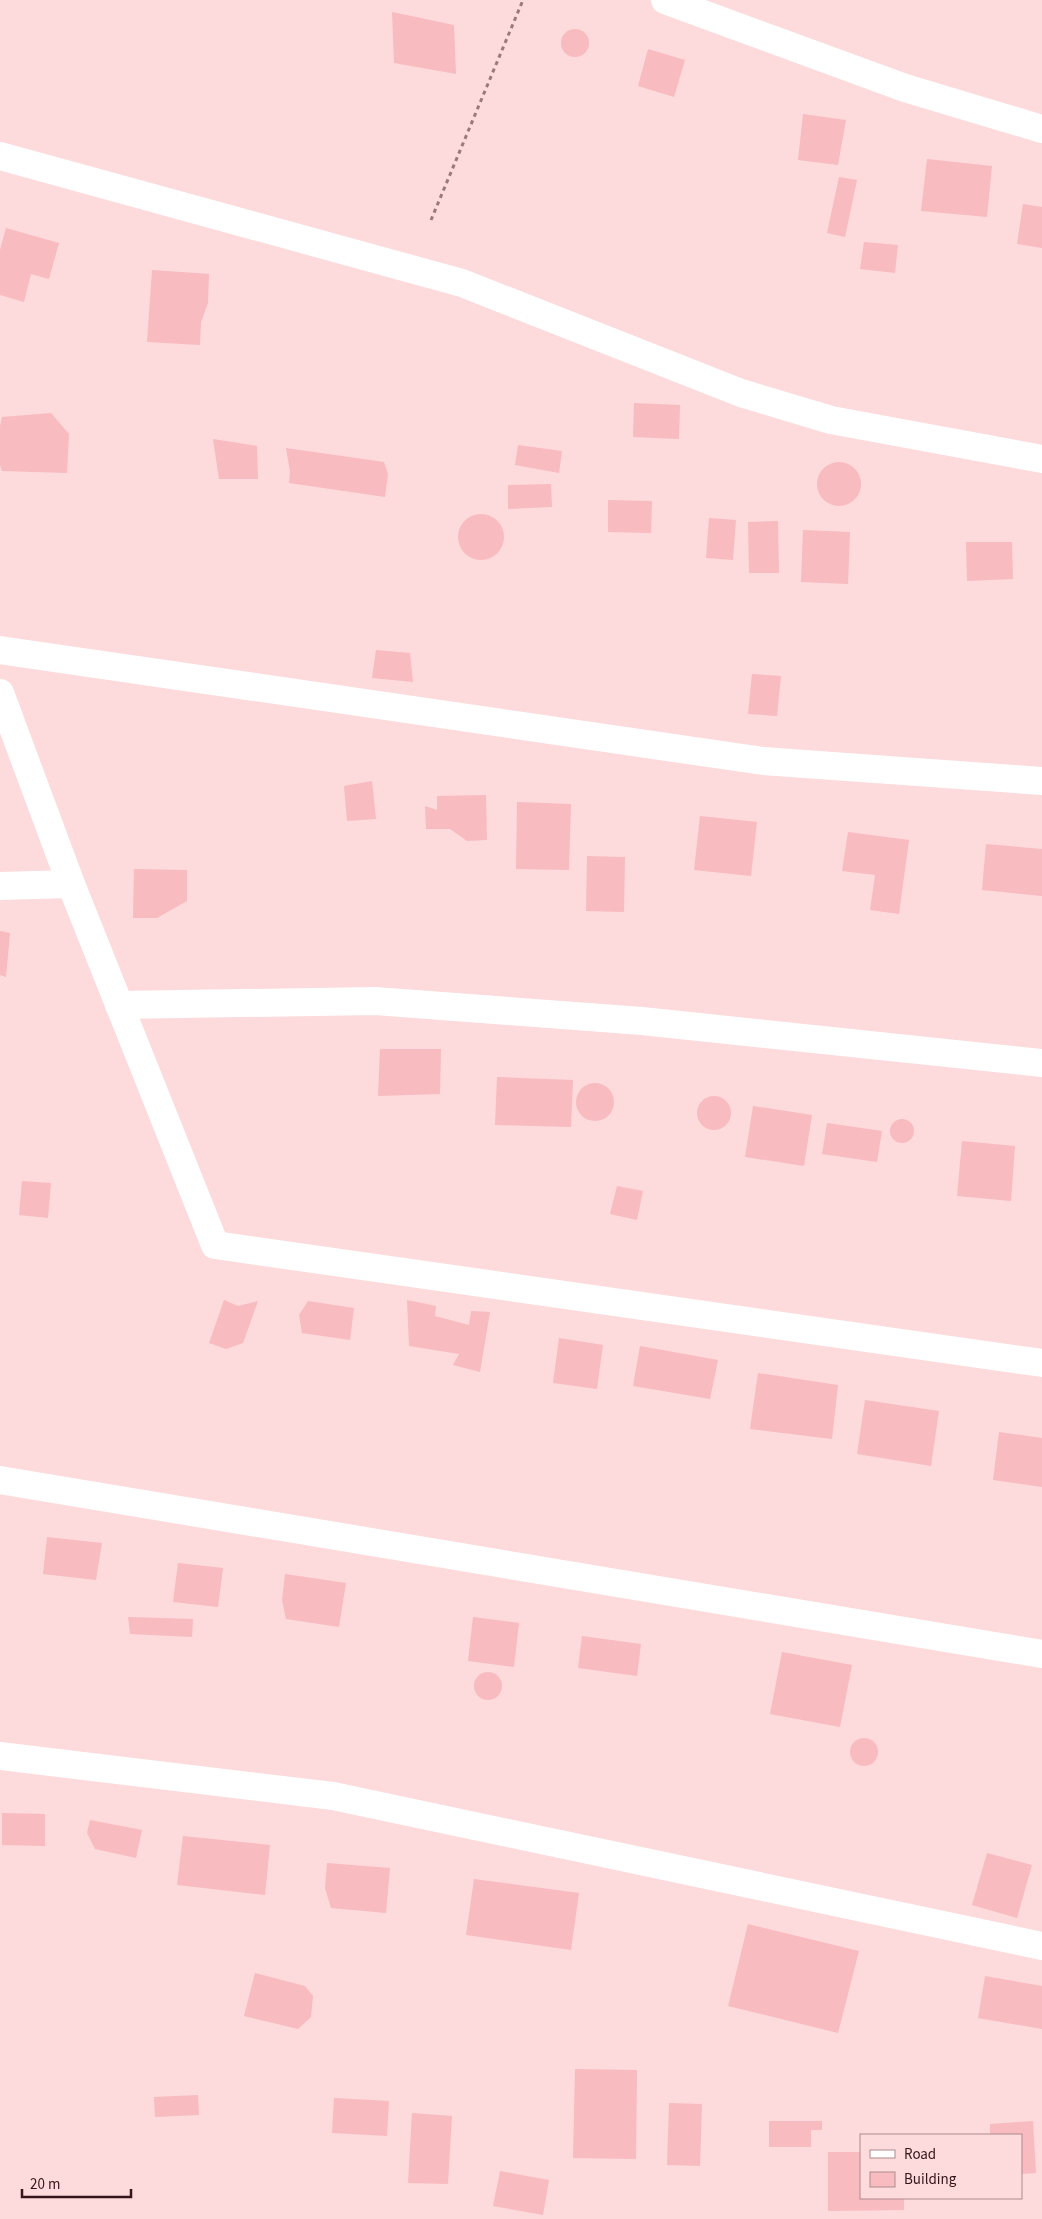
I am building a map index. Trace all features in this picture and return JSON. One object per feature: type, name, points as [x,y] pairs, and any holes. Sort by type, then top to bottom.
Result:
[{"type":"street","points":[[665,0],[905,88],[1042,129]]},
{"type":"street","points":[[0,156],[462,283],[741,393],[831,420],[1042,459]]},
{"type":"street","points":[[0,650],[763,761],[1042,781]]},
{"type":"street","points":[[0,693],[70,884],[215,1244],[1042,1364]]},
{"type":"street","points":[[0,886],[70,884]]},
{"type":"street","points":[[119,1005],[375,1001],[642,1021],[1042,1063]]},
{"type":"street","points":[[0,1480],[1042,1654]]},
{"type":"street","points":[[0,1756],[333,1796],[1042,1946]]},
{"type":"path","points":[[431,220],[523,0]]},
{"type":"building","points":[[392,12],[454,25],[456,74],[394,63]]},
{"type":"building","points":[[575,29],[585,33],[589,43],[585,53],[575,57],[565,53],[561,43],[565,33]]},
{"type":"building","points":[[648,49],[685,60],[674,97],[638,86]]},
{"type":"building","points":[[803,114],[846,120],[838,165],[798,160]]},
{"type":"building","points":[[927,159],[992,166],[987,217],[921,211]]},
{"type":"building","points":[[839,177],[857,180],[845,237],[827,233]]},
{"type":"building","points":[[1023,204],[1042,207],[1042,248],[1017,244]]},
{"type":"building","points":[[6,228],[59,243],[49,279],[31,274],[24,302],[0,295],[0,250]]},
{"type":"building","points":[[864,242],[898,245],[895,273],[860,269]]},
{"type":"building","points":[[152,270],[209,274],[208,303],[201,322],[200,345],[147,342]]},
{"type":"building","points":[[634,403],[680,405],[679,439],[633,437]]},
{"type":"building","points":[[51,413],[69,434],[67,473],[2,471],[0,465],[0,426],[2,417]]},
{"type":"building","points":[[213,439],[257,446],[258,479],[219,479]]},
{"type":"building","points":[[518,445],[562,451],[559,473],[515,465]]},
{"type":"building","points":[[286,448],[384,462],[388,474],[385,497],[289,483],[290,472]]},
{"type":"building","points":[[839,462],[851,466],[857,472],[861,484],[857,496],[851,502],[839,506],[827,502],[821,496],[817,484],[821,472],[827,466]]},
{"type":"building","points":[[551,484],[552,507],[508,509],[508,485]]},
{"type":"building","points":[[608,500],[652,501],[651,533],[608,532]]},
{"type":"building","points":[[476,514],[486,514],[500,524],[504,537],[500,550],[494,556],[486,560],[476,560],[462,550],[458,542],[458,532],[468,518]]},
{"type":"building","points":[[709,518],[736,520],[733,560],[706,558]]},
{"type":"building","points":[[778,521],[779,573],[749,573],[748,522]]},
{"type":"building","points":[[803,530],[850,532],[848,584],[801,582]]},
{"type":"building","points":[[966,542],[1012,542],[1013,579],[967,581]]},
{"type":"building","points":[[376,650],[410,653],[413,682],[372,678]]},
{"type":"building","points":[[752,674],[781,676],[777,716],[748,714]]},
{"type":"building","points":[[372,781],[376,819],[347,821],[344,786]]},
{"type":"building","points":[[486,795],[487,840],[467,841],[450,829],[426,829],[425,806],[437,810],[437,796]]},
{"type":"building","points":[[517,802],[571,804],[569,870],[516,869]]},
{"type":"building","points":[[700,816],[757,822],[751,876],[694,870]]},
{"type":"building","points":[[848,832],[909,840],[899,914],[870,910],[875,875],[842,871]]},
{"type":"building","points":[[986,844],[1042,849],[1042,896],[982,890]]},
{"type":"building","points":[[587,856],[625,857],[624,912],[586,911]]},
{"type":"building","points":[[134,869],[187,870],[187,901],[157,918],[133,918]]},
{"type":"building","points":[[0,931],[10,933],[6,977],[0,975]]},
{"type":"building","points":[[380,1049],[441,1049],[440,1094],[378,1096]]},
{"type":"building","points":[[497,1077],[573,1080],[571,1127],[495,1125]]},
{"type":"building","points":[[595,1083],[608,1089],[614,1102],[608,1115],[595,1121],[582,1115],[576,1102],[582,1089]]},
{"type":"building","points":[[714,1096],[721,1097],[726,1101],[730,1106],[730,1120],[726,1125],[721,1129],[714,1130],[707,1129],[702,1125],[698,1120],[697,1113],[698,1106],[702,1101],[707,1097]]},
{"type":"building","points":[[753,1106],[812,1115],[804,1166],[745,1157]]},
{"type":"building","points":[[902,1119],[910,1123],[914,1131],[910,1139],[902,1143],[894,1139],[890,1131],[894,1123]]},
{"type":"building","points":[[827,1123],[882,1131],[877,1162],[822,1154]]},
{"type":"building","points":[[962,1141],[1015,1146],[1011,1201],[957,1196]]},
{"type":"building","points":[[22,1181],[51,1183],[48,1218],[19,1215]]},
{"type":"building","points":[[617,1186],[643,1191],[637,1220],[610,1214]]},
{"type":"building","points":[[224,1300],[238,1306],[258,1301],[243,1343],[226,1349],[209,1343]]},
{"type":"building","points":[[407,1300],[436,1306],[435,1316],[469,1325],[471,1311],[490,1312],[480,1372],[453,1365],[459,1354],[409,1346]]},
{"type":"building","points":[[308,1301],[354,1308],[350,1340],[302,1333],[299,1315]]},
{"type":"building","points":[[559,1338],[603,1345],[597,1389],[553,1383]]},
{"type":"building","points":[[640,1346],[718,1360],[710,1399],[633,1386]]},
{"type":"building","points":[[758,1373],[838,1385],[832,1439],[750,1429]]},
{"type":"building","points":[[865,1400],[939,1411],[931,1466],[857,1454]]},
{"type":"building","points":[[999,1432],[1042,1438],[1042,1487],[993,1480]]},
{"type":"building","points":[[47,1537],[102,1543],[96,1580],[43,1574]]},
{"type":"building","points":[[178,1563],[223,1568],[218,1607],[173,1602]]},
{"type":"building","points":[[285,1574],[346,1583],[339,1627],[286,1619],[282,1600]]},
{"type":"building","points":[[128,1617],[193,1619],[192,1637],[130,1634]]},
{"type":"building","points":[[473,1617],[519,1623],[514,1667],[468,1661]]},
{"type":"building","points":[[582,1636],[641,1644],[637,1676],[578,1668]]},
{"type":"building","points":[[782,1652],[852,1665],[840,1727],[770,1714]]},
{"type":"building","points":[[488,1672],[498,1676],[502,1686],[498,1696],[488,1700],[478,1696],[474,1686],[478,1676]]},
{"type":"building","points":[[864,1738],[874,1742],[878,1752],[874,1762],[864,1766],[854,1762],[850,1752],[854,1742]]},
{"type":"building","points":[[2,1813],[45,1814],[45,1846],[2,1845]]},
{"type":"building","points":[[90,1820],[142,1830],[136,1858],[95,1849],[87,1833]]},
{"type":"building","points":[[183,1836],[270,1845],[265,1895],[177,1885]]},
{"type":"building","points":[[987,1853],[1032,1865],[1017,1918],[972,1905]]},
{"type":"building","points":[[327,1863],[390,1868],[386,1913],[331,1908],[325,1888]]},
{"type":"building","points":[[474,1879],[579,1893],[571,1950],[466,1935]]},
{"type":"building","points":[[748,1924],[859,1951],[838,2033],[728,2006]]},
{"type":"building","points":[[255,1973],[305,1986],[313,1996],[311,2017],[298,2029],[244,2016]]},
{"type":"building","points":[[985,1976],[1042,1986],[1042,2029],[978,2018]]},
{"type":"building","points":[[575,2069],[637,2070],[636,2159],[573,2158]]},
{"type":"building","points":[[198,2095],[199,2115],[155,2117],[154,2097]]},
{"type":"building","points":[[334,2098],[389,2101],[387,2136],[332,2133]]},
{"type":"building","points":[[669,2103],[702,2104],[700,2166],[667,2165]]},
{"type":"building","points":[[412,2113],[452,2116],[448,2184],[408,2183]]},
{"type":"building","points":[[769,2121],[822,2121],[822,2130],[811,2130],[811,2147],[769,2147]]},
{"type":"building","points":[[1033,2121],[1036,2173],[1022,2174],[1022,2134],[990,2134],[990,2124]]},
{"type":"building","points":[[828,2152],[860,2152],[860,2199],[904,2199],[904,2210],[828,2211]]},
{"type":"building","points":[[500,2171],[549,2180],[543,2215],[493,2206]]}]
